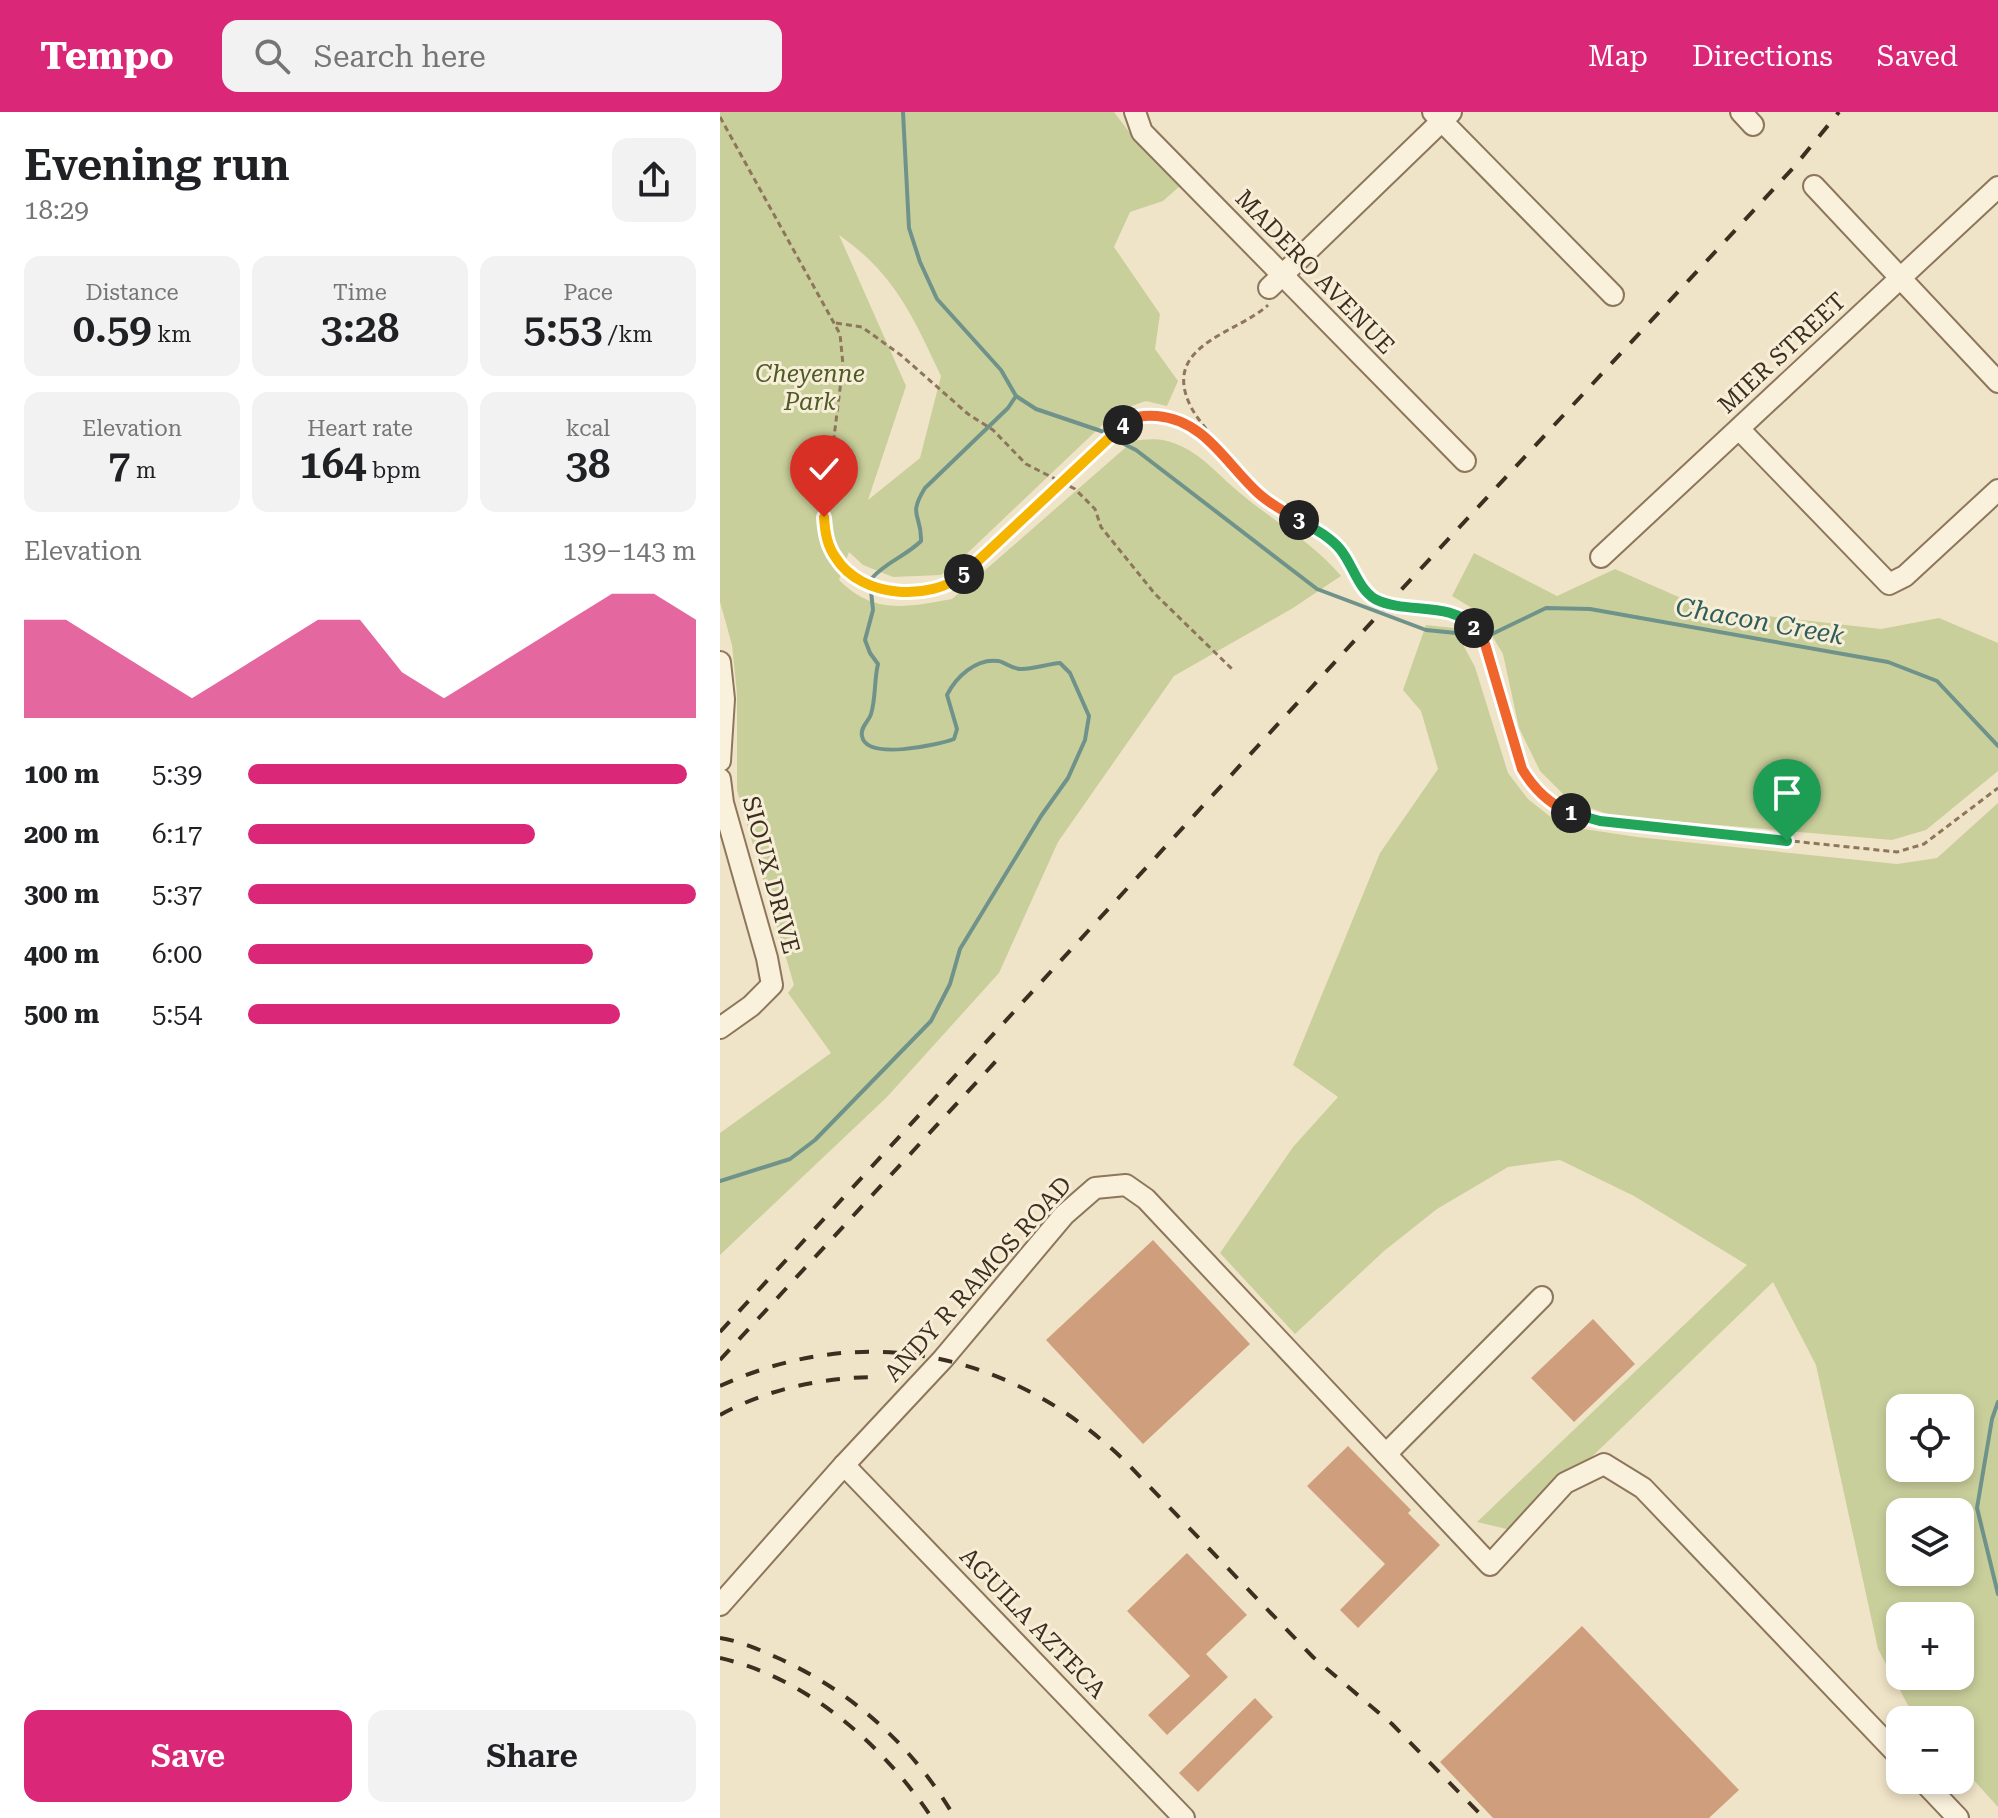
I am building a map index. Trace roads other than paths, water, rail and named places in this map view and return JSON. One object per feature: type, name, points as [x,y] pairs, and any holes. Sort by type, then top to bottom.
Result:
[{"type":"street","name":"MADERO AVENUE","points":[[1135,113],[1142,132],[1274,288],[1465,461]]},
{"type":"street","points":[[1274,288],[1442,115],[1613,295]]},
{"type":"street","points":[[1814,186],[1998,382]]},
{"type":"street","name":"MIER STREET","points":[[1601,557],[1998,187]]},
{"type":"street","points":[[1739,429],[1889,584],[1905,576],[1998,490]]},
{"type":"street","points":[[720,662],[724,699],[720,761]]},
{"type":"street","name":"SIOUX DRIVE","points":[[720,779],[726,837],[767,958],[772,985],[751,1006],[720,1028]]},
{"type":"street","name":"ANDY R RAMOS ROAD","points":[[720,1605],[943,1359],[1064,1215],[1095,1188],[1126,1185],[1146,1199],[1490,1565],[1565,1483],[1604,1464],[1643,1488],[1886,1742]]},
{"type":"street","points":[[1386,1454],[1542,1297]]},
{"type":"street","name":"AGUILA AZTECA","points":[[844,1465],[1184,1818]]},
{"type":"street","points":[[1935,1794],[1958,1818]]},
{"type":"waterway","name":"Chacon Creek","points":[[903,112],[909,228],[937,299],[1001,370],[1016,396],[1036,409],[1104,432]]},
{"type":"waterway","points":[[872,578],[921,541],[916,510],[925,488],[1008,408],[1016,396]]},
{"type":"waterway","name":"Chacon Creek","points":[[1114,439],[1136,450],[1317,589],[1426,630],[1466,634]]},
{"type":"waterway","points":[[720,1181],[790,1159],[815,1140],[931,1021],[950,984],[960,949],[1041,816],[1068,778],[1085,740],[1089,716],[1070,673],[1060,663],[1018,669],[990,661],[968,670],[947,695],[957,729],[954,739],[933,745],[889,750],[866,744],[862,733],[873,708],[878,664],[865,640],[873,610],[871,591]]},
{"type":"waterway","name":"Chacon Creek","points":[[1490,635],[1546,608],[1590,609],[1888,662],[1937,681],[1998,746]]},
{"type":"waterway","name":"Chacon Creek","points":[[1998,1402],[1992,1419],[1977,1508],[1998,1594]]},
{"type":"railway","points":[[720,1332],[1794,167],[1839,112]]},
{"type":"railway","points":[[720,1360],[997,1060]]},
{"type":"railway","points":[[720,1386],[774,1366],[828,1355],[881,1352],[934,1358],[984,1372],[1033,1394],[1080,1423],[1124,1460],[1313,1657],[1392,1724],[1484,1818]]},
{"type":"railway","points":[[720,1415],[758,1398],[798,1386],[839,1379],[880,1377]]},
{"type":"railway","points":[[720,1638],[778,1658],[832,1687],[856,1705],[901,1745],[939,1792],[955,1818]]},
{"type":"railway","points":[[720,1658],[783,1681],[841,1718],[891,1765],[932,1818]]},
{"type":"park label","name":"Cheyenne Park","points":[[810,388]]}]
